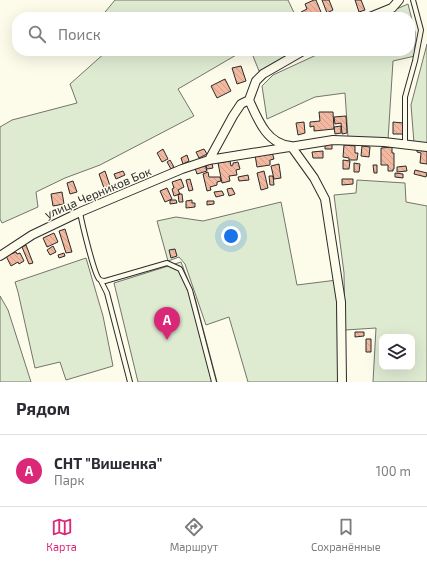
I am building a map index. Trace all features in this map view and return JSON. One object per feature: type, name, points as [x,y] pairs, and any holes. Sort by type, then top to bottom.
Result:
[{"type":"street","points":[[382,12],[392,8],[400,0]]},
{"type":"street","points":[[209,160],[232,116],[241,104],[249,100],[256,81],[263,74],[294,56]]},
{"type":"street","points":[[249,100],[259,120],[271,138],[280,144],[292,146],[314,178],[325,199],[341,302],[342,382]]},
{"type":"street","name":"улица Черников Бок","points":[[0,256],[32,235],[80,212],[209,160],[333,140],[384,142],[427,147]]},
{"type":"lane","points":[[405,144],[406,97],[421,30],[413,0]]},
{"type":"lane","points":[[80,212],[98,278],[101,280],[107,293],[130,382]]},
{"type":"lane","points":[[101,280],[105,281],[167,263],[180,269],[190,290],[214,382]]},
{"type":"green space","points":[[115,0],[288,0],[294,12],[105,12]]},
{"type":"green space","points":[[408,4],[410,12],[390,12]]},
{"type":"green space","points":[[427,44],[427,144],[414,143],[411,105]]},
{"type":"green space","points":[[101,56],[234,56],[178,89],[194,116],[100,165],[65,178],[36,192],[38,207],[2,223],[0,219],[0,127],[12,120],[77,103],[70,84]]},
{"type":"green space","points":[[253,56],[285,56],[259,71]]},
{"type":"green space","points":[[314,56],[415,56],[393,61],[388,140],[348,138],[345,93],[315,97],[267,119],[262,86],[273,75]]},
{"type":"green space","points":[[357,180],[405,183],[406,202],[427,206],[427,382],[373,382],[376,328],[345,330],[344,273],[334,195],[356,193]]},
{"type":"green space","points":[[281,202],[297,285],[337,280],[338,382],[248,382],[229,317],[206,325],[185,264],[179,257],[168,261],[157,221],[176,217],[203,221]]},
{"type":"green space","points":[[86,258],[103,316],[113,366],[66,380],[60,362],[35,368],[15,282]]},
{"type":"green space","points":[[181,262],[195,298],[217,382],[138,382],[114,283]]},
{"type":"green space","points":[[0,296],[8,310],[31,382],[0,382]]},
{"type":"building","points":[[316,0],[321,12],[301,12],[307,9],[305,4]]},
{"type":"building","points":[[322,0],[329,0],[333,10],[327,12]]},
{"type":"building","points":[[355,0],[361,0],[365,10],[359,12]]},
{"type":"building","points":[[241,66],[246,81],[237,84],[232,68]]},
{"type":"building","points":[[225,79],[231,91],[217,98],[211,86]]},
{"type":"building","points":[[319,112],[333,112],[334,129],[314,131],[314,126],[310,127],[310,122],[320,121]]},
{"type":"building","points":[[346,116],[347,133],[342,134],[341,123],[335,124],[334,117]]},
{"type":"building","points":[[304,122],[305,133],[298,135],[296,123]]},
{"type":"building","points":[[393,122],[403,123],[403,134],[393,134]]},
{"type":"building","points":[[341,126],[341,133],[335,134],[334,127]]},
{"type":"building","points":[[325,144],[332,144],[332,149],[325,149]]},
{"type":"building","points":[[344,145],[355,146],[355,153],[358,153],[357,160],[349,160],[349,158],[343,157]]},
{"type":"building","points":[[362,146],[370,147],[369,157],[361,156]]},
{"type":"building","points":[[392,147],[392,153],[394,153],[394,169],[393,171],[388,171],[388,165],[381,165],[381,148]]},
{"type":"building","points":[[417,148],[427,149],[427,164],[420,163],[421,153],[417,152]]},
{"type":"building","points":[[163,149],[168,159],[162,162],[157,153]]},
{"type":"building","points":[[204,149],[207,154],[199,158],[196,152]]},
{"type":"building","points":[[323,151],[323,158],[313,158],[312,152]]},
{"type":"building","points":[[272,152],[274,159],[270,160],[270,165],[257,167],[255,155]]},
{"type":"building","points":[[187,155],[189,161],[183,164],[181,158]]},
{"type":"building","points":[[170,160],[174,167],[171,169],[167,162]]},
{"type":"building","points":[[343,160],[350,161],[349,169],[343,169]]},
{"type":"building","points":[[230,161],[231,166],[233,163],[238,162],[240,169],[236,170],[237,175],[229,176],[230,181],[222,183],[218,163]]},
{"type":"building","points":[[354,163],[360,164],[359,172],[354,172]]},
{"type":"building","points":[[212,164],[213,168],[207,169],[206,165]]},
{"type":"building","points":[[279,164],[281,178],[274,179],[271,166]]},
{"type":"building","points":[[205,165],[207,171],[197,174],[195,168]]},
{"type":"building","points":[[373,165],[377,165],[377,173],[374,173]]},
{"type":"building","points":[[406,166],[407,171],[397,172],[397,167]]},
{"type":"building","points":[[415,170],[427,173],[426,177],[414,174]]},
{"type":"building","points":[[105,171],[110,186],[104,188],[99,174]]},
{"type":"building","points":[[123,171],[125,175],[116,179],[114,174]]},
{"type":"building","points":[[264,171],[268,188],[261,190],[257,173]]},
{"type":"building","points":[[208,172],[209,177],[220,177],[221,181],[217,182],[217,185],[210,187],[211,190],[207,191],[203,174]]},
{"type":"building","points":[[395,173],[403,174],[403,178],[395,177]]},
{"type":"building","points":[[248,175],[249,180],[239,181],[238,177]]},
{"type":"building","points":[[269,176],[273,176],[274,185],[270,185]]},
{"type":"building","points":[[181,179],[184,187],[178,190],[180,194],[174,196],[172,182]]},
{"type":"building","points":[[190,179],[193,190],[189,191],[186,180]]},
{"type":"building","points":[[342,179],[353,179],[353,184],[342,185]]},
{"type":"building","points":[[73,181],[77,192],[70,194],[67,183]]},
{"type":"building","points":[[167,188],[172,199],[165,202],[160,191]]},
{"type":"building","points":[[232,188],[235,194],[229,196],[227,189]]},
{"type":"building","points":[[222,191],[224,195],[216,197],[214,192]]},
{"type":"building","points":[[62,192],[64,204],[53,206],[51,194]]},
{"type":"building","points":[[178,194],[182,194],[183,202],[179,202]]},
{"type":"building","points":[[170,200],[176,200],[177,203],[170,204]]},
{"type":"building","points":[[192,200],[192,203],[195,203],[195,207],[186,208],[186,201]]},
{"type":"building","points":[[207,201],[214,201],[214,204],[207,205]]},
{"type":"building","points":[[65,229],[72,252],[66,253],[59,231]]},
{"type":"building","points":[[54,233],[58,242],[47,247],[43,238]]},
{"type":"building","points":[[26,245],[33,263],[29,264],[22,247]]},
{"type":"building","points":[[53,246],[56,252],[50,255],[47,250]]},
{"type":"building","points":[[175,249],[177,256],[171,258],[169,250]]},
{"type":"building","points":[[16,252],[17,254],[20,253],[24,261],[19,264],[18,262],[11,266],[6,256]]},
{"type":"building","points":[[64,253],[65,256],[59,258],[58,255]]},
{"type":"building","points":[[355,332],[364,332],[364,336],[355,337]]},
{"type":"building","points":[[366,339],[371,339],[371,352],[366,352]]},
{"type":"place","name":"СНТ \"Вишенка\"","points":[[167,340]]}]
